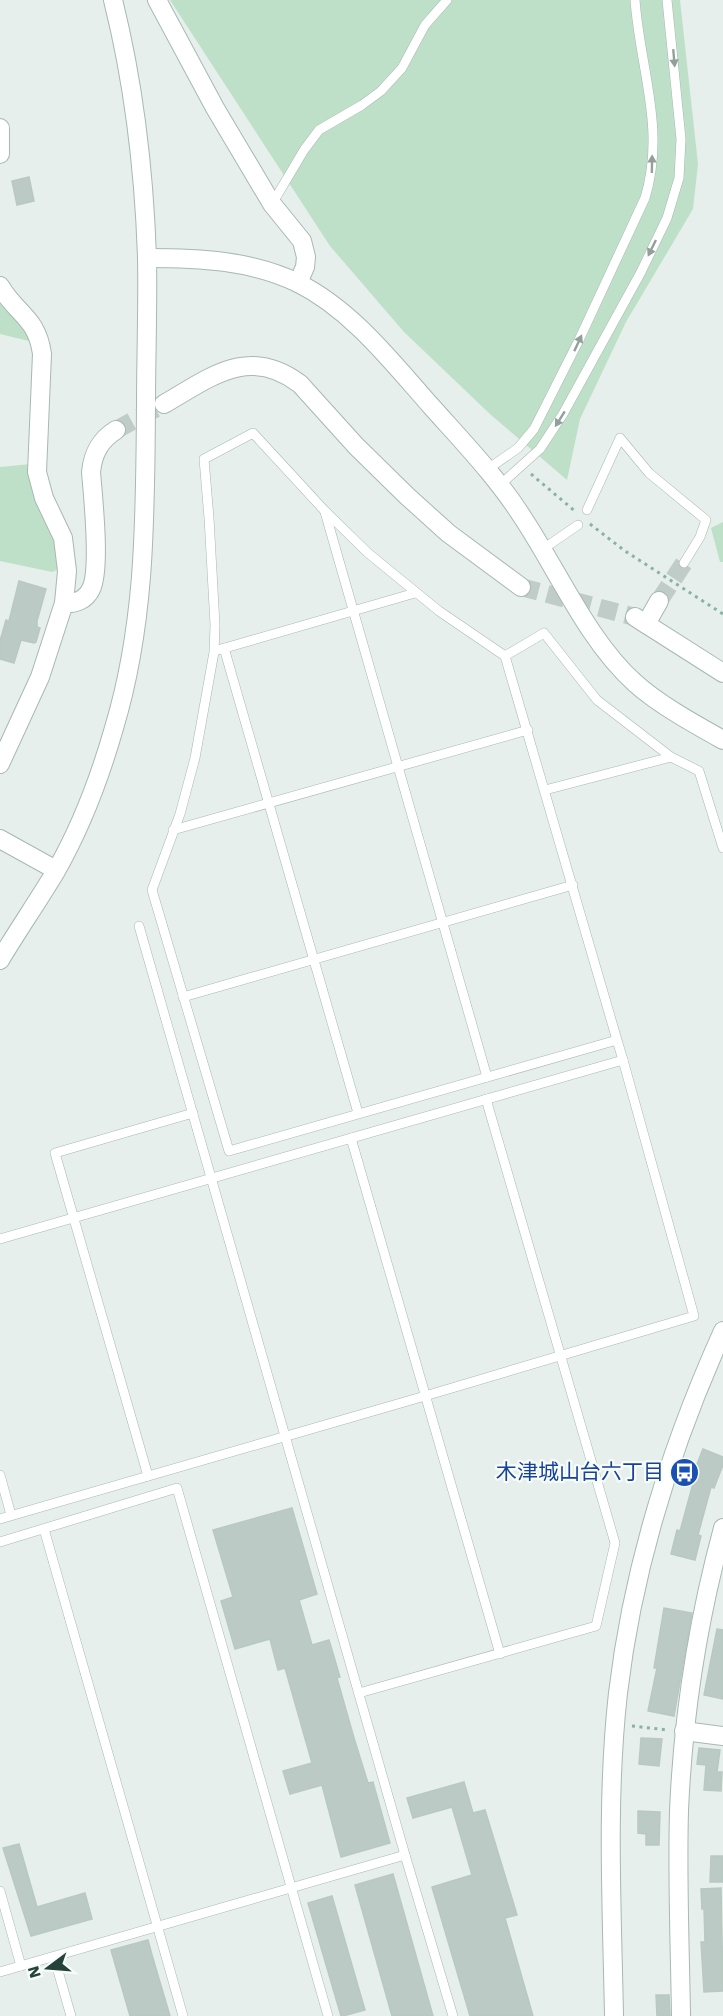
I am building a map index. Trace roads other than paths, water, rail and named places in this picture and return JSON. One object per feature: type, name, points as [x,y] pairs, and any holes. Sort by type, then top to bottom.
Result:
[{"type":"street","points":[[0,960],[56,870],[77,828],[104,761],[126,685],[142,587],[145,517],[147,258],[136,118],[123,40],[113,0]]},
{"type":"street","points":[[158,0],[215,108],[272,204],[298,235],[305,248],[305,267],[298,283]]},
{"type":"street","points":[[0,128],[0,154]]},
{"type":"street","points":[[147,258],[190,258],[234,263],[298,283],[332,304],[356,325],[501,484],[605,651],[636,683],[694,724],[723,740]]},
{"type":"street","points":[[0,286],[33,326],[40,345],[42,354],[37,472],[40,486],[58,523],[66,549],[68,571],[64,603],[40,677],[0,764]]},
{"type":"street","points":[[164,404],[233,367],[264,366],[289,375],[407,496],[448,533],[521,587]]},
{"type":"street","points":[[64,603],[77,602],[92,588],[95,541],[91,472],[93,461],[103,441],[116,430]]},
{"type":"street","points":[[659,601],[641,620],[723,673]]},
{"type":"street","points":[[0,839],[56,870]]},
{"type":"street","points":[[614,2016],[610,1856],[616,1726],[630,1620],[657,1506],[677,1441],[723,1331]]},
{"type":"street","points":[[681,2016],[679,1821],[684,1731],[706,1590],[723,1528]]},
{"type":"street","points":[[684,1731],[723,1736]]},
{"type":"lane","points":[[272,204],[304,150],[320,130],[381,91],[402,68],[425,25],[447,0]]},
{"type":"lane","points":[[488,469],[518,448],[534,429],[645,198],[652,174],[653,117],[635,0]]},
{"type":"lane","points":[[501,484],[540,449],[568,404],[641,272],[667,218],[679,178],[681,139],[667,0]]},
{"type":"lane","points":[[0,1519],[694,1316],[623,1060],[573,885],[505,656],[415,593],[368,553],[324,510],[253,433],[204,459],[215,625],[214,652],[195,758],[180,814],[152,890],[229,1151],[617,1040]]},
{"type":"lane","points":[[587,510],[620,438],[650,473],[706,520],[700,537],[684,563]]},
{"type":"lane","points":[[324,510],[487,1077]]},
{"type":"lane","points":[[543,549],[578,525]]},
{"type":"lane","points":[[214,652],[415,593]]},
{"type":"lane","points":[[505,656],[544,633],[597,700],[671,757],[699,771],[723,848]]},
{"type":"lane","points":[[224,648],[358,1113]]},
{"type":"lane","points":[[173,830],[528,730]]},
{"type":"lane","points":[[545,790],[671,757]]},
{"type":"lane","points":[[183,997],[573,885]]},
{"type":"lane","points":[[139,926],[453,2016]]},
{"type":"lane","points":[[0,1239],[623,1060]]},
{"type":"lane","points":[[359,1693],[596,1626],[615,1543],[486,1099]]},
{"type":"lane","points":[[148,1476],[55,1153],[193,1113]]},
{"type":"lane","points":[[351,1138],[500,1653]]},
{"type":"lane","points":[[0,1475],[11,1515]]},
{"type":"lane","points":[[0,1542],[177,1488],[328,2016]]},
{"type":"lane","points":[[44,1529],[183,2016]]},
{"type":"lane","points":[[0,1972],[405,1855]]},
{"type":"lane","points":[[0,1891],[21,1966]]},
{"type":"lane","points":[[54,1957],[71,2016]]},
{"type":"tunnel","points":[[116,430],[164,404]]},
{"type":"tunnel","points":[[659,601],[684,563]]},
{"type":"tunnel","points":[[521,587],[635,617]]},
{"type":"place","name":"木津城山台六丁目","points":[[685,1472]]}]
